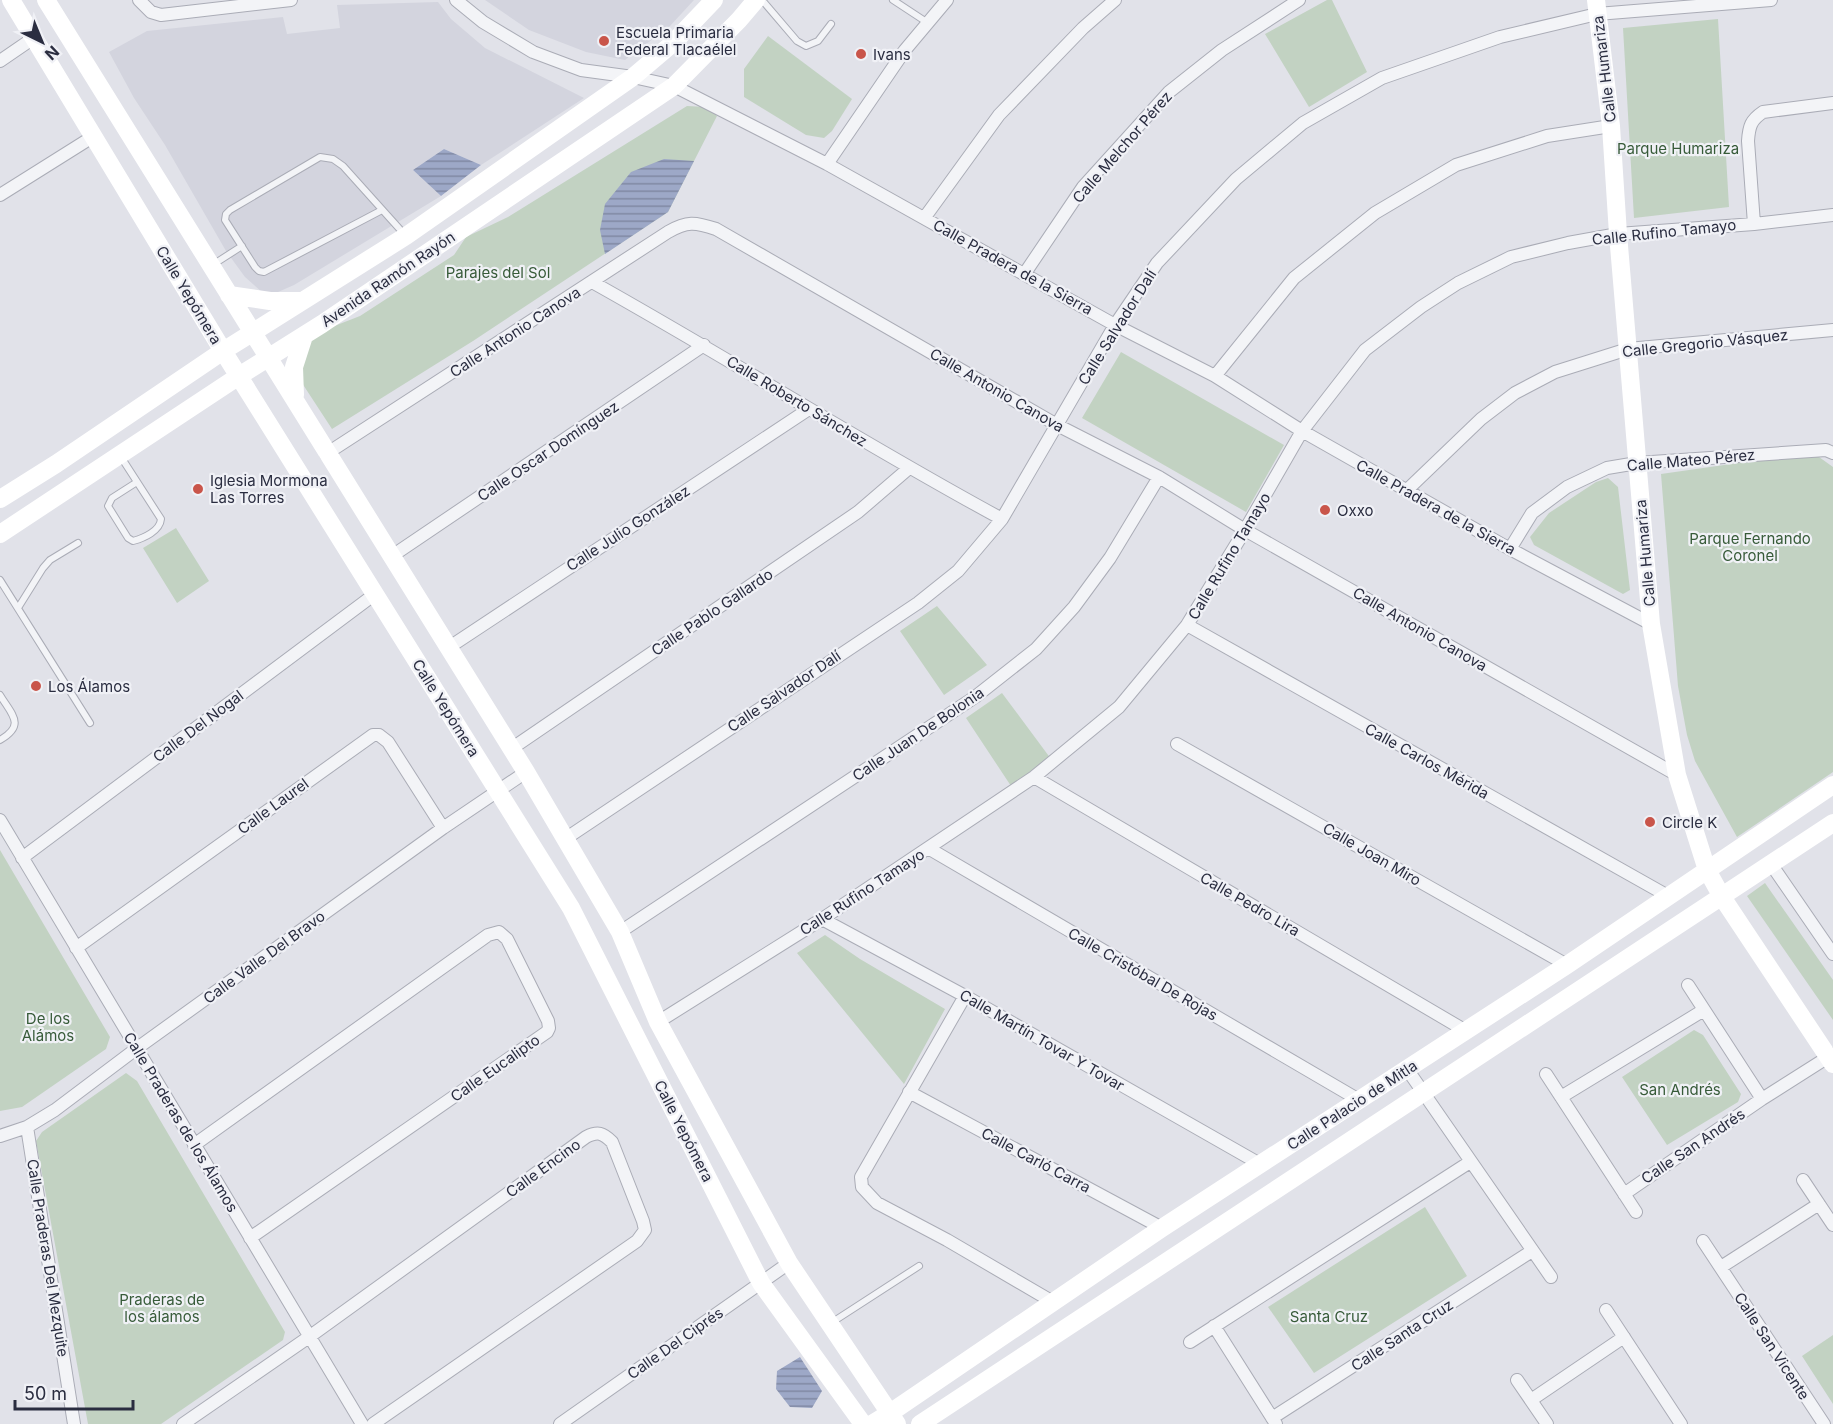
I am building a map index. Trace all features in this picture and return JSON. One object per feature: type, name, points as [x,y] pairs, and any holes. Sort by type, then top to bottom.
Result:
[{"type":"main road","name":"Calle Yepómera","points":[[10,0],[223,351],[571,908],[761,1283],[863,1424]]},
{"type":"main road","name":"Calle Yepómera","points":[[46,0],[228,295],[296,400],[326,454],[526,772],[620,932],[658,1022],[789,1263],[894,1419]]},
{"type":"main road","name":"Avenida Ramón Rayón","points":[[0,499],[56,464],[223,351],[406,236],[633,77],[673,43],[714,0]]},
{"type":"main road","name":"Avenida Ramón Rayón","points":[[0,534],[239,376],[304,336],[674,86],[756,0]]},
{"type":"main road","name":"Calle Humariza","points":[[1597,7],[1611,126],[1651,624],[1677,775],[1707,870],[1722,897],[1832,1058]]},
{"type":"main road","points":[[228,295],[270,301],[302,302]]},
{"type":"main road","points":[[296,400],[294,367],[304,336]]},
{"type":"main road","name":"Calle Palacio de Mitla","points":[[872,1424],[894,1419],[1053,1302],[1162,1227],[1567,965],[1833,785]]},
{"type":"main road","name":"Calle Palacio de Mitla","points":[[920,1424],[1833,823]]},
{"type":"street","points":[[139,0],[151,12],[161,15],[291,0]]},
{"type":"street","name":"Calle Pradera de la Sierra","points":[[456,0],[483,22],[533,52],[581,70],[633,77],[674,86],[827,164],[1116,325],[1215,376],[1302,431],[1510,549],[1651,624]]},
{"type":"street","points":[[827,164],[905,50],[947,0]]},
{"type":"street","points":[[925,217],[999,115],[1083,28],[1115,0]]},
{"type":"street","name":"Calle Melchor Pérez","points":[[1025,273],[1083,187],[1169,92],[1222,50],[1299,0]]},
{"type":"street","name":"Calle Salvador Dalí","points":[[565,839],[918,603],[958,571],[1002,519],[1116,325],[1157,263],[1236,179],[1303,123],[1382,78],[1500,37],[1597,7],[1771,0]]},
{"type":"street","points":[[0,60],[34,37]]},
{"type":"street","points":[[1754,224],[1748,141],[1749,127],[1753,118],[1763,112],[1833,103]]},
{"type":"street","points":[[1215,376],[1294,278],[1375,213],[1456,165],[1547,136],[1611,126]]},
{"type":"street","points":[[0,195],[94,136]]},
{"type":"street","name":"Calle Rufino Tamayo","points":[[658,1022],[822,919],[1034,777],[1119,707],[1186,625],[1245,530],[1302,431],[1365,350],[1421,307],[1458,283],[1511,257],[1568,243],[1618,234],[1754,224],[1833,215]]},
{"type":"street","name":"Calle Antonio Canova","points":[[326,454],[680,225],[703,224],[726,234],[1057,425],[1159,477],[1245,530],[1677,775]]},
{"type":"street","name":"Calle Roberto Sánchez","points":[[592,282],[704,345],[908,469],[1002,519]]},
{"type":"street","name":"Calle Gregorio Vásquez","points":[[1407,490],[1480,419],[1515,393],[1555,372],[1628,349],[1833,330]]},
{"type":"street","name":"Calle Oscar Domínguez","points":[[392,556],[704,345]]},
{"type":"street","name":"Calle Julio González","points":[[448,648],[808,409]]},
{"type":"street","name":"Calle Mateo Pérez","points":[[1510,549],[1532,513],[1567,488],[1607,468],[1637,463],[1826,450],[1833,453]]},
{"type":"street","name":"Calle Pablo Gallardo","points":[[511,749],[858,512],[908,469]]},
{"type":"street","name":"Calle Juan De Bolonia","points":[[620,932],[975,697],[1036,649],[1074,607],[1110,558],[1159,477]]},
{"type":"street","name":"Calle Del Nogal","points":[[22,858],[375,594]]},
{"type":"street","name":"Calle Carlos Mérida","points":[[1186,625],[1668,896]]},
{"type":"street","name":"Calle Laurel","points":[[76,948],[373,735],[379,735],[388,742],[443,828]]},
{"type":"street","name":"Calle Joan Miro","points":[[1177,744],[1567,965]]},
{"type":"street","name":"Calle Valle Del Bravo","points":[[0,1136],[27,1127],[55,1110],[443,828],[526,772]]},
{"type":"street","name":"Calle Pedro Lira","points":[[1034,777],[1466,1030]]},
{"type":"street","name":"Calle Praderas de los Álamos","points":[[0,820],[362,1424]]},
{"type":"street","name":"Calle Cristóbal De Rojas","points":[[928,848],[1359,1100]]},
{"type":"street","points":[[1771,864],[1833,954]]},
{"type":"street","name":"Calle Martín Tovar Y Tovar","points":[[822,919],[965,996],[1260,1164]]},
{"type":"street","name":"Calle Eucalipto","points":[[194,1145],[488,935],[499,932],[507,939],[548,1021],[547,1032],[250,1238]]},
{"type":"street","points":[[1688,985],[1762,1099]]},
{"type":"street","points":[[965,996],[861,1177],[862,1187],[867,1195],[877,1203],[947,1240],[1053,1302]]},
{"type":"street","points":[[1561,1097],[1704,1010]]},
{"type":"street","name":"Calle San Andrés","points":[[1624,1194],[1762,1099],[1832,1058]]},
{"type":"street","points":[[1407,1069],[1551,1278]]},
{"type":"street","points":[[1546,1074],[1636,1212]]},
{"type":"street","name":"Calle Carló Carra","points":[[909,1092],[1162,1227]]},
{"type":"street","name":"Calle Praderas Del Mezquite","points":[[27,1127],[74,1424]]},
{"type":"street","name":"Calle Encino","points":[[183,1424],[309,1337],[586,1137],[600,1132],[612,1142],[644,1226],[645,1230],[637,1241],[373,1424]]},
{"type":"street","points":[[1190,1342],[1470,1161]]},
{"type":"street","points":[[1803,1180],[1833,1225]]},
{"type":"street","points":[[1721,1267],[1819,1204]]},
{"type":"street","name":"Calle San Vicente","points":[[1702,1241],[1824,1424]]},
{"type":"street","name":"Calle Santa Cruz","points":[[1214,1326],[1274,1421],[1532,1251]]},
{"type":"street","name":"Calle Del Ciprés","points":[[560,1424],[789,1263]]},
{"type":"street","points":[[1606,1311],[1681,1424]]},
{"type":"street","points":[[1531,1400],[1624,1337]]},
{"type":"street","points":[[1517,1380],[1547,1424]]},
{"type":"lane","points":[[762,0],[797,41],[806,46],[818,41],[831,24]]},
{"type":"lane","points":[[893,0],[928,23]]},
{"type":"lane","points":[[382,210],[264,272],[255,267],[225,220],[226,214],[320,157],[333,159],[343,166],[406,236]]},
{"type":"lane","points":[[211,266],[242,246]]},
{"type":"lane","points":[[120,456],[137,482],[161,519],[161,524],[156,530],[133,541],[128,538],[108,506],[112,498],[137,482]]},
{"type":"lane","points":[[18,608],[43,567],[50,560],[78,543]]},
{"type":"lane","points":[[0,580],[90,723]]},
{"type":"lane","points":[[0,695],[15,720],[15,727],[11,733],[0,740]]},
{"type":"lane","points":[[831,1323],[919,1266]]},
{"type":"shaded area","name":"Escuela Primaria Federal Tlacaélel","points":[[485,0],[694,0],[670,26],[625,60],[586,52],[529,30]]},
{"type":"shaded area","points":[[438,2],[451,19],[485,48],[584,98],[481,165],[444,149],[413,170],[441,196],[294,285],[278,292],[263,293],[245,277],[226,251],[109,52],[147,31],[283,17],[287,34],[340,28],[337,5]]},
{"type":"green space","points":[[1327,0],[1332,0],[1367,72],[1309,107],[1265,34]]},
{"type":"green space","name":"Parque Humariza","points":[[1718,19],[1729,207],[1634,218],[1623,28]]},
{"type":"green space","points":[[768,36],[852,99],[832,131],[824,138],[806,135],[744,97],[744,69]]},
{"type":"green space","name":"Parajes del Sol","points":[[687,106],[707,107],[717,116],[668,212],[473,341],[332,429],[300,380],[302,348],[319,332],[360,316],[454,255],[466,237],[508,217]]},
{"type":"green space","points":[[1121,352],[1284,445],[1246,512],[1082,418]]},
{"type":"green space","name":"Parque Fernando Coronel","points":[[1801,454],[1819,457],[1833,467],[1833,772],[1737,837],[1695,761],[1687,735],[1678,686],[1661,474]]},
{"type":"green space","points":[[1608,478],[1618,487],[1630,590],[1623,594],[1534,545],[1530,537],[1549,513],[1596,482]]},
{"type":"green space","points":[[176,528],[209,581],[177,603],[143,548]]},
{"type":"green space","points":[[937,606],[987,665],[944,695],[900,631]]},
{"type":"green space","points":[[1002,693],[1051,759],[1011,786],[966,718]]},
{"type":"green space","name":"De los Alámos","points":[[0,850],[110,1037],[106,1049],[22,1107],[0,1111]]},
{"type":"green space","points":[[1765,883],[1833,980],[1833,1020],[1747,896]]},
{"type":"green space","points":[[825,935],[860,959],[945,1009],[904,1084],[797,953]]},
{"type":"green space","name":"San Andrés","points":[[1694,1030],[1703,1035],[1741,1094],[1738,1102],[1667,1145],[1622,1077]]},
{"type":"green space","name":"Praderas de los álamos","points":[[126,1073],[137,1081],[285,1332],[283,1340],[161,1424],[88,1424],[36,1141],[42,1132]]},
{"type":"green space","name":"Santa Cruz","points":[[1425,1207],[1467,1276],[1314,1373],[1268,1307]]},
{"type":"green space","points":[[1833,1335],[1833,1404],[1802,1356]]},
{"type":"water","points":[[444,149],[481,165],[441,196],[413,170]]},
{"type":"water","points":[[664,159],[694,161],[668,212],[605,254],[600,230],[605,204],[631,172]]},
{"type":"water","points":[[800,1357],[822,1391],[812,1408],[790,1407],[776,1389],[777,1371]]},
{"type":"place","name":"Escuela Primaria Federal Tlacaélel","points":[[604,41]]},
{"type":"place","name":"Ivans","points":[[861,54]]},
{"type":"place","name":"Iglesia Mormona Las Torres","points":[[198,489]]},
{"type":"place","name":"Oxxo","points":[[1325,510]]},
{"type":"place","name":"Los Álamos","points":[[36,686]]},
{"type":"place","name":"Circle K","points":[[1650,822]]}]
